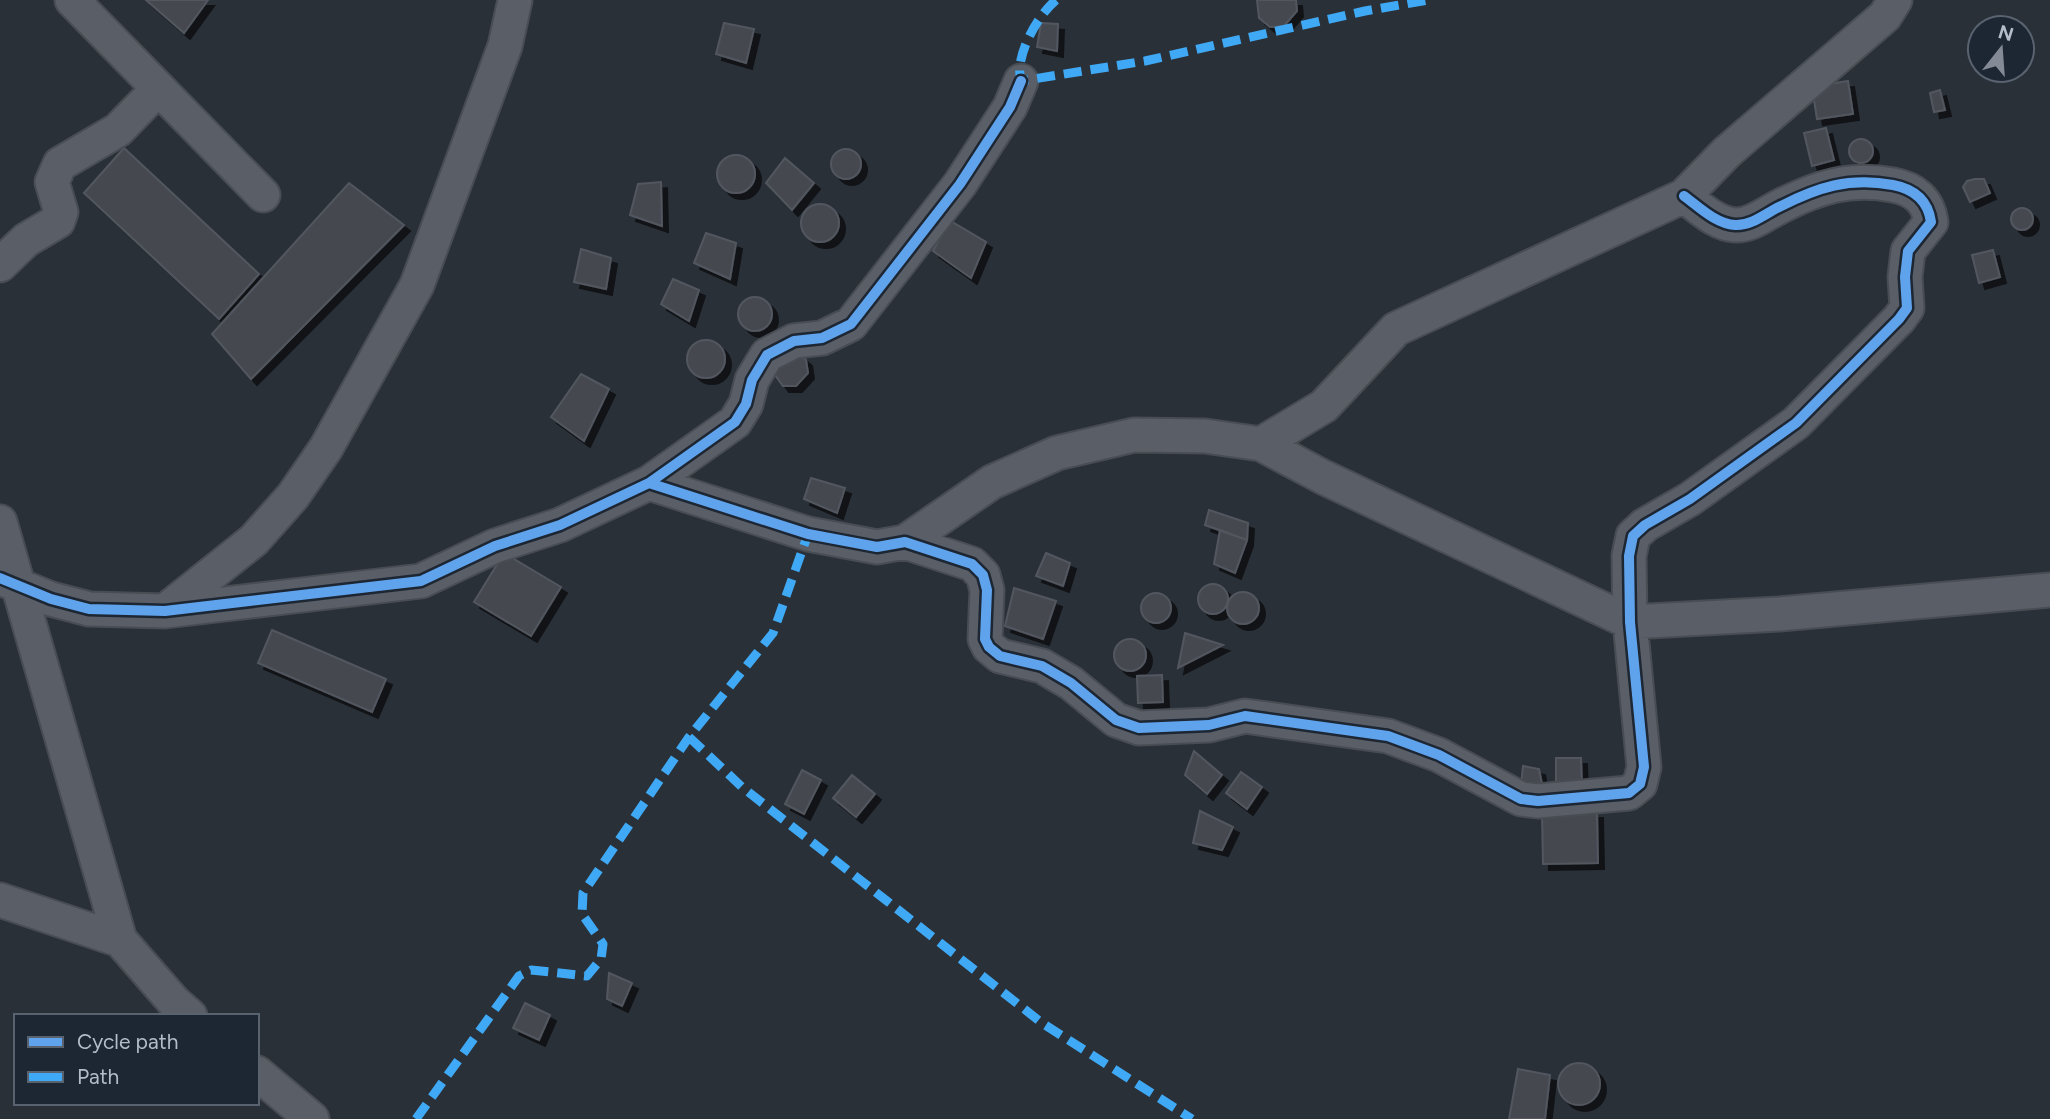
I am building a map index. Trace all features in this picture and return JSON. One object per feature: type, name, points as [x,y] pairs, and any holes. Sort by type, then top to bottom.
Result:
[{"type":"street","points":[[72,0],[263,195]]},
{"type":"street","points":[[165,611],[254,540],[293,496],[326,448],[417,285],[506,46],[515,0]]},
{"type":"street","points":[[1261,444],[1324,406],[1396,329],[1684,196],[1727,152],[1885,16],[1895,0]]},
{"type":"street","points":[[9,582],[89,609],[165,611],[421,581],[495,545],[560,524],[649,483],[735,422],[746,404],[752,380],[767,355],[794,341],[822,338],[850,324],[960,184],[1010,107],[1021,81]]},
{"type":"street","points":[[0,265],[26,240],[58,221],[61,212],[52,182],[60,164],[117,130],[158,89]]},
{"type":"street","points":[[905,542],[972,564],[983,575],[987,590],[985,623],[989,647],[1000,656],[1042,666],[1070,683],[1116,720],[1139,728],[1209,725],[1245,716],[1388,736],[1439,755],[1521,799],[1629,793],[1640,784],[1644,767],[1630,622],[1629,555],[1633,536],[1645,525],[1690,499],[1796,423],[1899,319],[1908,308],[1905,277],[1908,251],[1931,222],[1929,207],[1910,188],[1858,180],[1837,183],[1780,206],[1754,221],[1737,226],[1721,222],[1684,196]]},
{"type":"street","points":[[649,483],[808,534],[877,547],[905,542],[992,482],[1057,453],[1134,435],[1205,436],[1261,444],[1323,477],[1630,622],[1779,614],[2050,590]]},
{"type":"street","points":[[0,522],[9,582],[120,940],[188,1014]]},
{"type":"street","points":[[0,900],[120,940]]},
{"type":"street","points":[[259,1075],[312,1119]]},
{"type":"building","points":[[146,0],[208,0],[184,33]]},
{"type":"building","points":[[1257,0],[1296,0],[1297,11],[1284,26],[1270,27],[1259,18]]},
{"type":"building","points":[[724,23],[754,29],[746,63],[716,54]]},
{"type":"building","points":[[1041,23],[1058,24],[1057,51],[1037,47]]},
{"type":"building","points":[[1848,81],[1853,114],[1817,119],[1812,87]]},
{"type":"building","points":[[1940,90],[1945,110],[1934,112],[1930,93]]},
{"type":"building","points":[[1826,128],[1834,160],[1812,166],[1804,133]]},
{"type":"building","points":[[1861,139],[1869,143],[1873,151],[1869,159],[1861,163],[1853,159],[1849,151],[1853,143]]},
{"type":"building","points":[[124,148],[259,274],[219,319],[84,193]]},
{"type":"building","points":[[846,149],[857,153],[861,164],[857,175],[846,179],[835,175],[831,164],[835,153]]},
{"type":"building","points":[[736,155],[750,160],[755,174],[750,188],[736,193],[722,188],[717,174],[722,160]]},
{"type":"building","points":[[785,158],[814,183],[792,210],[766,183]]},
{"type":"building","points":[[1984,179],[1990,193],[1970,202],[1963,187],[1967,181]]},
{"type":"building","points":[[661,182],[662,226],[630,215],[638,184]]},
{"type":"building","points":[[349,183],[404,225],[251,379],[212,334]]},
{"type":"building","points":[[820,204],[833,210],[839,223],[833,236],[820,242],[807,236],[801,223],[807,210]]},
{"type":"building","points":[[2022,208],[2030,211],[2033,219],[2030,227],[2022,230],[2014,227],[2011,219],[2014,211]]},
{"type":"building","points":[[949,220],[986,242],[971,278],[933,251]]},
{"type":"building","points":[[706,233],[736,243],[730,279],[694,263]]},
{"type":"building","points":[[581,249],[611,258],[606,289],[574,282]]},
{"type":"building","points":[[1993,250],[2000,277],[1979,283],[1972,255]]},
{"type":"building","points":[[673,279],[699,290],[689,321],[661,304]]},
{"type":"building","points":[[755,297],[767,302],[772,314],[767,326],[755,331],[743,326],[738,314],[743,302]]},
{"type":"building","points":[[706,340],[719,346],[725,359],[719,372],[706,378],[693,372],[687,359],[693,346]]},
{"type":"building","points":[[797,352],[806,360],[808,373],[796,386],[783,386],[772,371]]},
{"type":"building","points":[[581,374],[609,389],[584,441],[551,417]]},
{"type":"building","points":[[811,478],[845,488],[837,513],[804,499]]},
{"type":"building","points":[[1209,510],[1248,523],[1247,540],[1205,525]]},
{"type":"building","points":[[1220,530],[1247,540],[1235,573],[1214,564]]},
{"type":"building","points":[[504,553],[561,587],[531,636],[474,602]]},
{"type":"building","points":[[1046,553],[1070,563],[1063,586],[1036,576]]},
{"type":"building","points":[[1213,584],[1224,588],[1228,599],[1224,610],[1213,614],[1202,610],[1198,599],[1202,588]]},
{"type":"building","points":[[1014,588],[1056,601],[1043,639],[1005,626]]},
{"type":"building","points":[[1243,592],[1254,597],[1259,608],[1254,619],[1243,624],[1232,619],[1227,608],[1232,597]]},
{"type":"building","points":[[1156,593],[1167,597],[1171,608],[1167,619],[1156,623],[1145,619],[1141,608],[1145,597]]},
{"type":"building","points":[[272,630],[386,679],[372,712],[258,663]]},
{"type":"building","points":[[1185,633],[1223,645],[1178,668]]},
{"type":"building","points":[[1130,639],[1142,643],[1146,655],[1142,667],[1130,671],[1118,667],[1114,655],[1118,643]]},
{"type":"building","points":[[1162,675],[1163,702],[1138,703],[1137,676]]},
{"type":"building","points":[[1194,751],[1222,775],[1207,794],[1185,775]]},
{"type":"building","points":[[1556,758],[1581,758],[1582,786],[1556,786]]},
{"type":"building","points":[[1523,766],[1539,769],[1542,784],[1521,786]]},
{"type":"building","points":[[802,770],[821,780],[804,814],[785,804]]},
{"type":"building","points":[[1241,772],[1262,787],[1247,809],[1226,793]]},
{"type":"building","points":[[852,775],[875,794],[856,817],[833,798]]},
{"type":"building","points":[[1200,811],[1233,827],[1222,850],[1193,843]]},
{"type":"building","points":[[1597,812],[1598,863],[1543,864],[1542,813]]},
{"type":"building","points":[[609,973],[632,983],[622,1006],[607,999]]},
{"type":"building","points":[[525,1003],[550,1015],[539,1040],[513,1028]]},
{"type":"building","points":[[1579,1063],[1594,1069],[1600,1084],[1594,1099],[1579,1105],[1564,1099],[1558,1084],[1564,1069]]},
{"type":"building","points":[[1518,1069],[1550,1075],[1545,1119],[1509,1119]]},
{"type":"marked path","points":[[1056,0],[1035,26],[1024,49],[1021,81],[1145,61],[1365,11],[1428,0]]},
{"type":"marked path","points":[[416,1119],[519,976],[531,970],[587,976],[601,959],[603,944],[582,914],[583,893],[689,737],[773,633],[808,534]]},
{"type":"marked path","points":[[689,737],[742,787],[1042,1023],[1192,1119]]},
{"type":"cycle path","points":[[0,578],[51,599],[89,609],[165,611],[421,581],[495,546],[560,525],[649,483],[735,422],[746,404],[752,380],[767,355],[794,341],[822,338],[851,324],[960,184],[1010,107],[1021,81]]},
{"type":"cycle path","points":[[649,483],[808,534],[877,547],[905,542],[972,564],[983,575],[987,590],[985,639],[989,647],[1000,656],[1042,666],[1071,683],[1116,720],[1139,728],[1209,725],[1245,716],[1388,736],[1439,755],[1521,799],[1538,801],[1629,793],[1640,784],[1644,767],[1630,622],[1629,556],[1633,536],[1645,525],[1690,499],[1796,423],[1899,319],[1907,308],[1905,277],[1908,251],[1931,222],[1927,208],[1919,197],[1901,187],[1877,183],[1848,183],[1821,189],[1741,225],[1728,224],[1714,218],[1684,196]]}]
